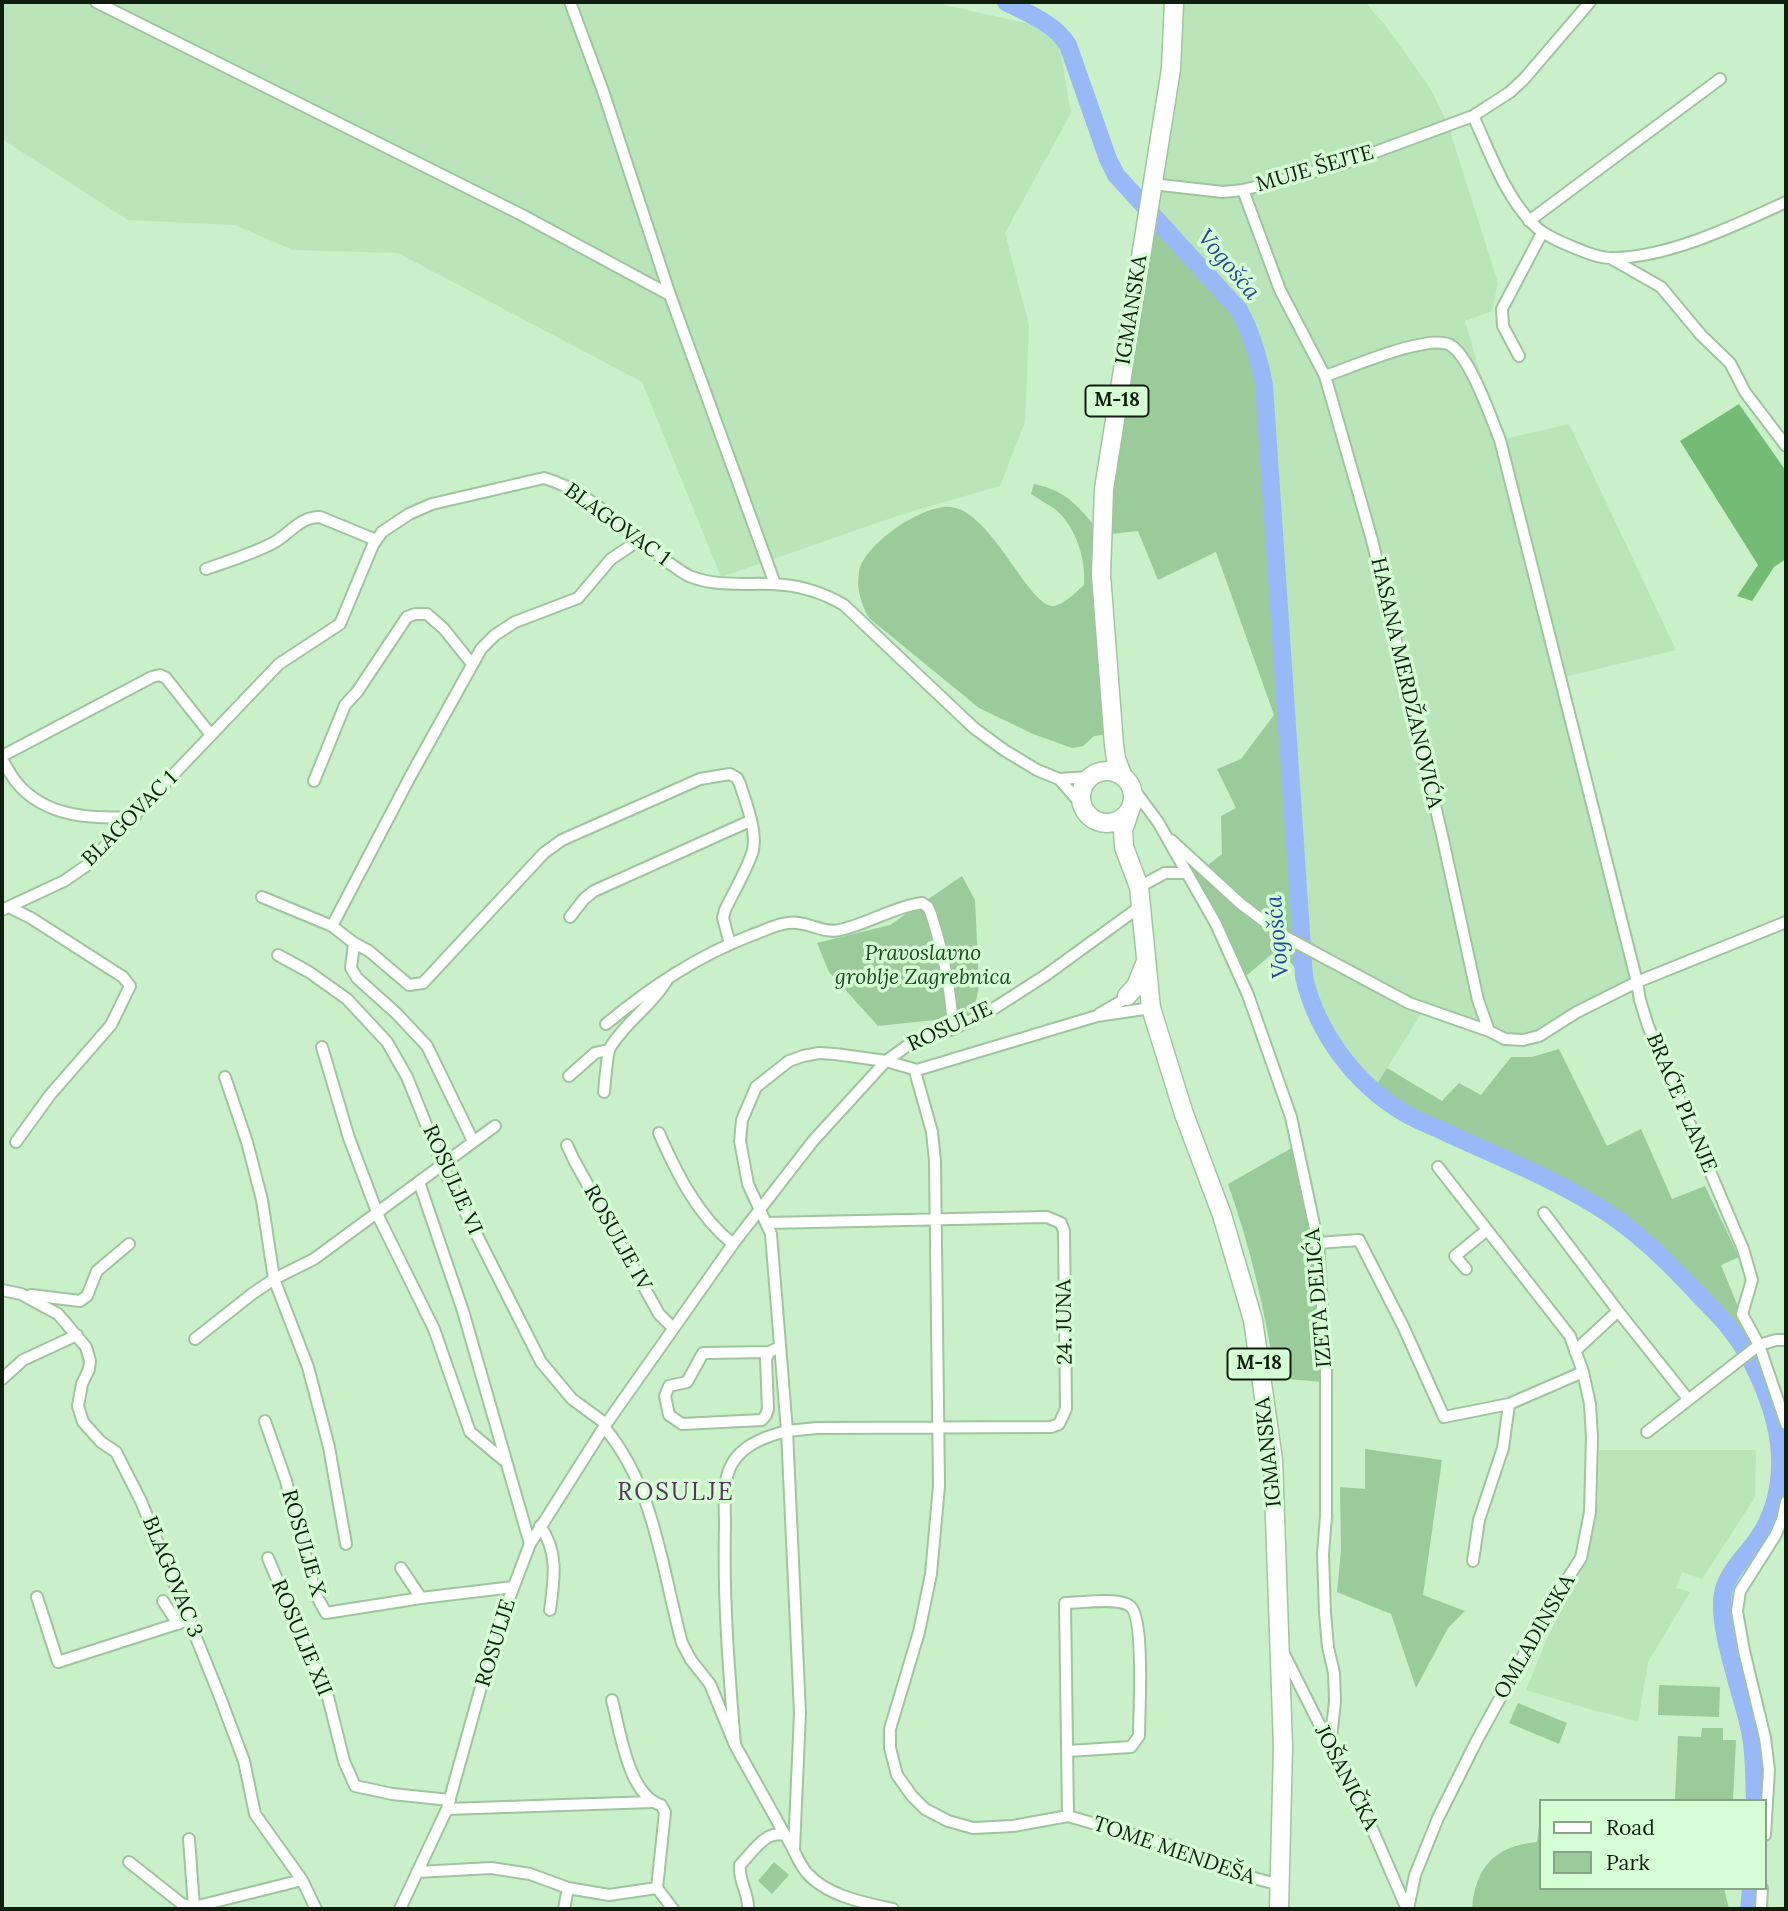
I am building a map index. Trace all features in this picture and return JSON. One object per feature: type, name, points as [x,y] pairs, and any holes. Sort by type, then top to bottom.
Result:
[{"type":"main road","name":"IGMANSKA","points":[[1126,780],[1116,760],[1102,606],[1101,535],[1104,489],[1115,410],[1171,69],[1174,2]]},
{"type":"main road","points":[[1082,805],[1082,790],[1095,774],[1106,766],[1115,745]]},
{"type":"main road","points":[[1095,774],[1109,771],[1126,780]]},
{"type":"main road","name":"M-18","points":[[1126,780],[1136,809]]},
{"type":"main road","name":"M-18","points":[[1082,805],[1088,815],[1098,822]]},
{"type":"main road","name":"IGMANSKA","points":[[1136,809],[1123,830],[1124,847],[1139,887],[1150,1000],[1184,1114],[1222,1215],[1253,1320],[1273,1460],[1283,1746],[1279,1909]]},
{"type":"main road","points":[[1098,822],[1116,822],[1136,809]]},
{"type":"main road","name":"IGMANSKA","points":[[1098,822],[1124,847]]},
{"type":"main road","points":[[1126,996],[1136,986],[1145,964]]},
{"type":"street","points":[[96,2],[522,215],[670,295]]},
{"type":"street","points":[[570,2],[603,91],[670,295],[775,584]]},
{"type":"street","name":"MUJE ŠEJTE","points":[[1153,184],[1223,192],[1243,190],[1343,164],[1473,116],[1510,92],[1524,79],[1590,2]]},
{"type":"street","points":[[1529,221],[1720,79]]},
{"type":"street","points":[[1473,116],[1508,190],[1529,221],[1542,233],[1578,250],[1612,259],[1661,287],[1701,335],[1730,363],[1745,392],[1786,446]]},
{"type":"street","name":"HASANA MERDŽANOVIĆA","points":[[1243,190],[1280,290],[1325,376],[1372,540],[1478,1000],[1489,1031]]},
{"type":"street","points":[[1612,259],[1652,252],[1703,238],[1786,202]]},
{"type":"street","points":[[1519,356],[1503,326],[1502,309],[1542,233]]},
{"type":"street","name":"BRAĆE PLANJE","points":[[1325,376],[1429,341],[1450,345],[1458,351],[1470,371],[1500,440],[1640,1000],[1648,1026],[1752,1274],[1750,1292],[1744,1302],[1742,1314],[1786,1424]]},
{"type":"street","name":"BLAGOVAC 1","points":[[5,909],[64,881],[86,866],[279,664],[340,624],[376,540],[392,524],[432,503],[544,478],[557,481],[580,495],[638,541],[687,575],[722,584],[775,584],[826,595],[844,605],[974,728],[1004,750],[1059,779]]},
{"type":"street","points":[[206,569],[276,541],[300,521],[312,517],[320,517],[376,540]]},
{"type":"street","points":[[332,926],[481,649],[495,635],[515,622],[578,598],[611,559],[638,541]]},
{"type":"street","points":[[313,781],[345,705],[407,617],[427,614],[444,629],[472,664]]},
{"type":"street","points":[[135,817],[99,819],[60,810],[38,800],[19,785],[2,758],[160,675],[166,678],[211,735]]},
{"type":"street","points":[[262,897],[332,926],[354,943],[369,950],[409,985],[423,983],[544,853],[562,840],[700,779],[730,774],[737,778],[750,821],[754,849],[723,918],[730,944]]},
{"type":"street","points":[[1059,779],[1095,774]]},
{"type":"street","points":[[1059,779],[1082,805]]},
{"type":"street","name":"IZETA DELIĆA","points":[[1136,809],[1158,822],[1216,924],[1248,995],[1291,1117],[1318,1243],[1326,1368],[1325,1613],[1334,1687],[1330,1747]]},
{"type":"street","points":[[570,917],[594,891],[750,821]]},
{"type":"street","points":[[1165,835],[1241,904],[1282,935],[1409,1003],[1505,1039],[1523,1040],[1539,1036],[1577,1012],[1637,982],[1786,922]]},
{"type":"street","points":[[1139,887],[1165,873],[1186,873]]},
{"type":"street","points":[[606,1024],[668,976],[730,944],[786,923],[797,922],[825,931],[844,929],[922,903],[928,907],[931,914],[942,953],[953,1029]]},
{"type":"street","name":"ROSULJE","points":[[418,1872],[448,1804],[496,1633],[530,1544],[605,1426],[733,1244],[813,1141],[886,1061],[911,1043],[953,1029],[990,1010],[1046,975],[1141,906]]},
{"type":"street","points":[[5,909],[32,918],[123,977],[130,986],[111,1025],[50,1095],[16,1142]]},
{"type":"street","points":[[354,943],[351,968],[356,978],[397,1014],[426,1046],[473,1141]]},
{"type":"street","name":"ROSULJE VI","points":[[278,955],[309,971],[347,999],[387,1042],[407,1077],[442,1163],[541,1362],[572,1399],[605,1426]]},
{"type":"street","points":[[604,1092],[608,1050],[629,1023],[654,1000],[668,976]]},
{"type":"street","points":[[1097,1016],[1126,996],[1150,1000]]},
{"type":"street","points":[[794,1849],[800,1713],[786,1431],[774,1349],[771,1234],[748,1184],[740,1141],[742,1120],[756,1087],[789,1061],[803,1056],[835,1054],[886,1061],[917,1070],[1150,1000]]},
{"type":"street","points":[[322,1047],[349,1138],[377,1212],[434,1329],[470,1433],[506,1462]]},
{"type":"street","points":[[569,1076],[595,1053],[608,1050]]},
{"type":"street","points":[[917,1070],[916,1076],[932,1132],[937,1218],[935,1274],[938,1427]]},
{"type":"street","points":[[225,1077],[247,1142],[262,1200],[274,1279],[308,1367],[329,1447],[346,1544]]},
{"type":"street","points":[[195,1339],[274,1279],[314,1259],[495,1126]]},
{"type":"street","points":[[659,1133],[689,1193],[705,1216],[733,1244]]},
{"type":"street","name":"ROSULJE IV","points":[[567,1145],[659,1314],[673,1328]]},
{"type":"street","name":"OMLADINSKA","points":[[1407,1909],[1415,1875],[1443,1807],[1553,1601],[1581,1558],[1590,1512],[1590,1404],[1583,1372],[1570,1336],[1438,1167]]},
{"type":"street","points":[[419,1182],[463,1311],[530,1544]]},
{"type":"street","points":[[1544,1213],[1688,1399]]},
{"type":"street","name":"24. JUNA","points":[[735,1745],[724,1568],[726,1487],[729,1471],[740,1454],[764,1437],[786,1431],[817,1428],[1051,1427],[1059,1424],[1066,1409],[1064,1231],[1061,1223],[1047,1217],[937,1218]]},
{"type":"street","points":[[766,1223],[937,1218]]},
{"type":"street","points":[[1465,1269],[1455,1256],[1487,1230]]},
{"type":"street","points":[[1318,1243],[1359,1240],[1403,1326],[1444,1417],[1509,1404],[1583,1372]]},
{"type":"street","points":[[21,1294],[80,1301],[87,1296],[97,1271],[129,1244]]},
{"type":"street","name":"BLAGOVAC 3","points":[[2,1290],[21,1294],[58,1314],[86,1348],[90,1361],[78,1406],[83,1422],[116,1452],[141,1502],[244,1761],[255,1814],[302,1880],[316,1909]]},
{"type":"street","points":[[1575,1350],[1618,1311]]},
{"type":"street","points":[[2,1379],[23,1360],[77,1335]]},
{"type":"street","points":[[1647,1432],[1756,1348],[1776,1340],[1786,1340]]},
{"type":"street","points":[[774,1349],[766,1359],[768,1409],[762,1420],[682,1424],[669,1415],[665,1396],[669,1386],[687,1382],[703,1353],[774,1349]]},
{"type":"street","points":[[1473,1561],[1479,1520],[1503,1448],[1509,1404]]},
{"type":"street","name":"ROSULJE X","points":[[265,1421],[286,1481],[317,1595],[326,1613],[513,1587]]},
{"type":"street","points":[[605,1426],[620,1446],[638,1480],[682,1643],[691,1660],[710,1684],[735,1745],[806,1873],[838,1894],[893,1909]]},
{"type":"street","name":"TOME MENDEŠA","points":[[938,1427],[939,1486],[931,1574],[919,1632],[891,1729],[890,1748],[894,1769],[901,1781],[925,1809],[948,1821],[973,1828],[1013,1826],[1068,1816],[1172,1846],[1239,1874],[1280,1885]]},
{"type":"street","points":[[1767,1802],[1769,1770],[1765,1738],[1737,1611],[1740,1591],[1775,1536],[1786,1502]]},
{"type":"street","points":[[540,1526],[553,1553],[555,1573],[550,1610]]},
{"type":"street","name":"ROSULJE XII","points":[[268,1558],[326,1689],[344,1761],[355,1786],[448,1804]]},
{"type":"street","points":[[401,1568],[421,1598]]},
{"type":"street","points":[[37,1597],[58,1662],[189,1620]]},
{"type":"street","points":[[163,1601],[178,1624]]},
{"type":"street","name":"TOME MENDEŠA","points":[[1068,1751],[1131,1747],[1139,1736],[1139,1630],[1134,1611],[1126,1604],[1065,1604],[1068,1816]]},
{"type":"street","name":"JOŠANIČKA","points":[[1281,1649],[1374,1833],[1407,1909]]},
{"type":"street","points":[[612,1700],[632,1776],[652,1802]]},
{"type":"street","points":[[448,1804],[652,1802],[661,1805],[665,1812],[657,1888],[673,1909]]},
{"type":"street","points":[[748,1909],[748,1896],[742,1882],[740,1864],[765,1839],[778,1833],[785,1835]]},
{"type":"street","points":[[189,1839],[194,1908]]},
{"type":"street","points":[[129,1862],[182,1904],[194,1908],[302,1880]]},
{"type":"street","points":[[400,1909],[418,1872],[491,1868],[530,1874],[568,1888],[609,1895],[657,1888]]},
{"type":"street","points":[[564,1909],[568,1888]]},
{"type":"street","points":[[1761,1909],[1762,1890]]},
{"type":"shaded area","points":[[2,2],[942,2],[944,5],[1057,30],[1071,113],[1005,233],[1029,325],[1025,422],[1000,486],[906,513],[721,577],[642,382],[398,253],[293,250],[235,225],[128,220],[2,139]]},
{"type":"shaded area","points":[[1174,2],[1365,2],[1386,26],[1430,88],[1448,125],[1498,283],[1492,311],[1465,321],[1500,440],[1569,424],[1676,650],[1561,678],[1637,982],[1523,1040],[1424,1009],[1374,1089],[1345,1061],[1328,1039],[1317,1020],[1304,977],[1264,385],[1149,213]]},
{"type":"shaded area","points":[[1739,404],[1786,471],[1786,559],[1774,567],[1752,601],[1737,596],[1758,565],[1680,441]]},
{"type":"shaded area","points":[[1599,1450],[1756,1450],[1755,1497],[1702,1579],[1682,1572],[1676,1588],[1690,1592],[1648,1662],[1638,1721],[1526,1690],[1549,1634],[1585,1564],[1598,1500]]},
{"type":"green space","points":[[1149,213],[1239,310],[1248,328],[1264,385],[1304,977],[1278,949],[1241,980],[1168,840],[1203,869],[1222,854],[1221,816],[1236,808],[1217,769],[1241,759],[1274,715],[1216,552],[1158,580],[1138,531],[1102,535],[1115,733],[1094,736],[1083,746],[1072,748],[1033,734],[979,708],[869,618],[860,596],[858,578],[863,561],[883,538],[926,512],[951,507],[966,513],[981,525],[1043,602],[1053,606],[1062,603],[1084,585],[1081,554],[1069,525],[1055,509],[1031,494],[1034,484],[1065,496],[1101,534]]},
{"type":"green space","name":"Pravoslavno groblje Zagrebnica","points":[[962,876],[975,900],[979,986],[973,1016],[878,1026],[829,972],[817,943],[890,925]]},
{"type":"green space","points":[[1559,1049],[1607,1146],[1641,1129],[1672,1199],[1705,1186],[1739,1257],[1721,1265],[1786,1424],[1786,1464],[1780,1464],[1775,1422],[1766,1396],[1741,1344],[1731,1329],[1667,1261],[1632,1230],[1596,1205],[1403,1112],[1374,1089],[1387,1068],[1442,1101],[1459,1083],[1481,1095],[1511,1057],[1532,1057]]},
{"type":"green space","points":[[1297,1145],[1318,1243],[1323,1382],[1275,1378],[1256,1280],[1228,1184]]},
{"type":"green space","points":[[1365,1449],[1442,1460],[1423,1595],[1465,1611],[1448,1628],[1416,1688],[1391,1614],[1337,1592],[1341,1550],[1340,1487],[1365,1489]]},
{"type":"green space","points":[[1659,1685],[1720,1687],[1719,1717],[1658,1715]]},
{"type":"green space","points":[[1518,1703],[1567,1723],[1559,1744],[1509,1723]]},
{"type":"green space","points":[[1702,1728],[1723,1728],[1723,1740],[1736,1740],[1733,1799],[1675,1799],[1678,1736],[1701,1737]]},
{"type":"green space","points":[[1540,1826],[1540,1890],[1724,1890],[1729,1909],[1472,1909],[1478,1881],[1490,1861],[1510,1848],[1537,1842]]},
{"type":"green space","points":[[774,1862],[789,1875],[772,1894],[758,1881]]},
{"type":"waterway","name":"Vogošća","points":[[1006,2],[1048,25],[1068,45],[1116,175],[1239,310],[1248,328],[1260,366],[1264,385],[1304,977],[1318,1017],[1328,1036],[1354,1071],[1385,1100],[1403,1112],[1561,1186],[1611,1215],[1638,1236],[1720,1316],[1752,1362],[1763,1386],[1778,1437],[1779,1483],[1765,1527],[1730,1576],[1722,1603],[1726,1639],[1752,1740],[1755,1799]]},
{"type":"waterway","name":"Vogošća","points":[[1749,1909],[1751,1890]]},
{"type":"district","name":"ROSULJE","points":[[676,1493]]}]
